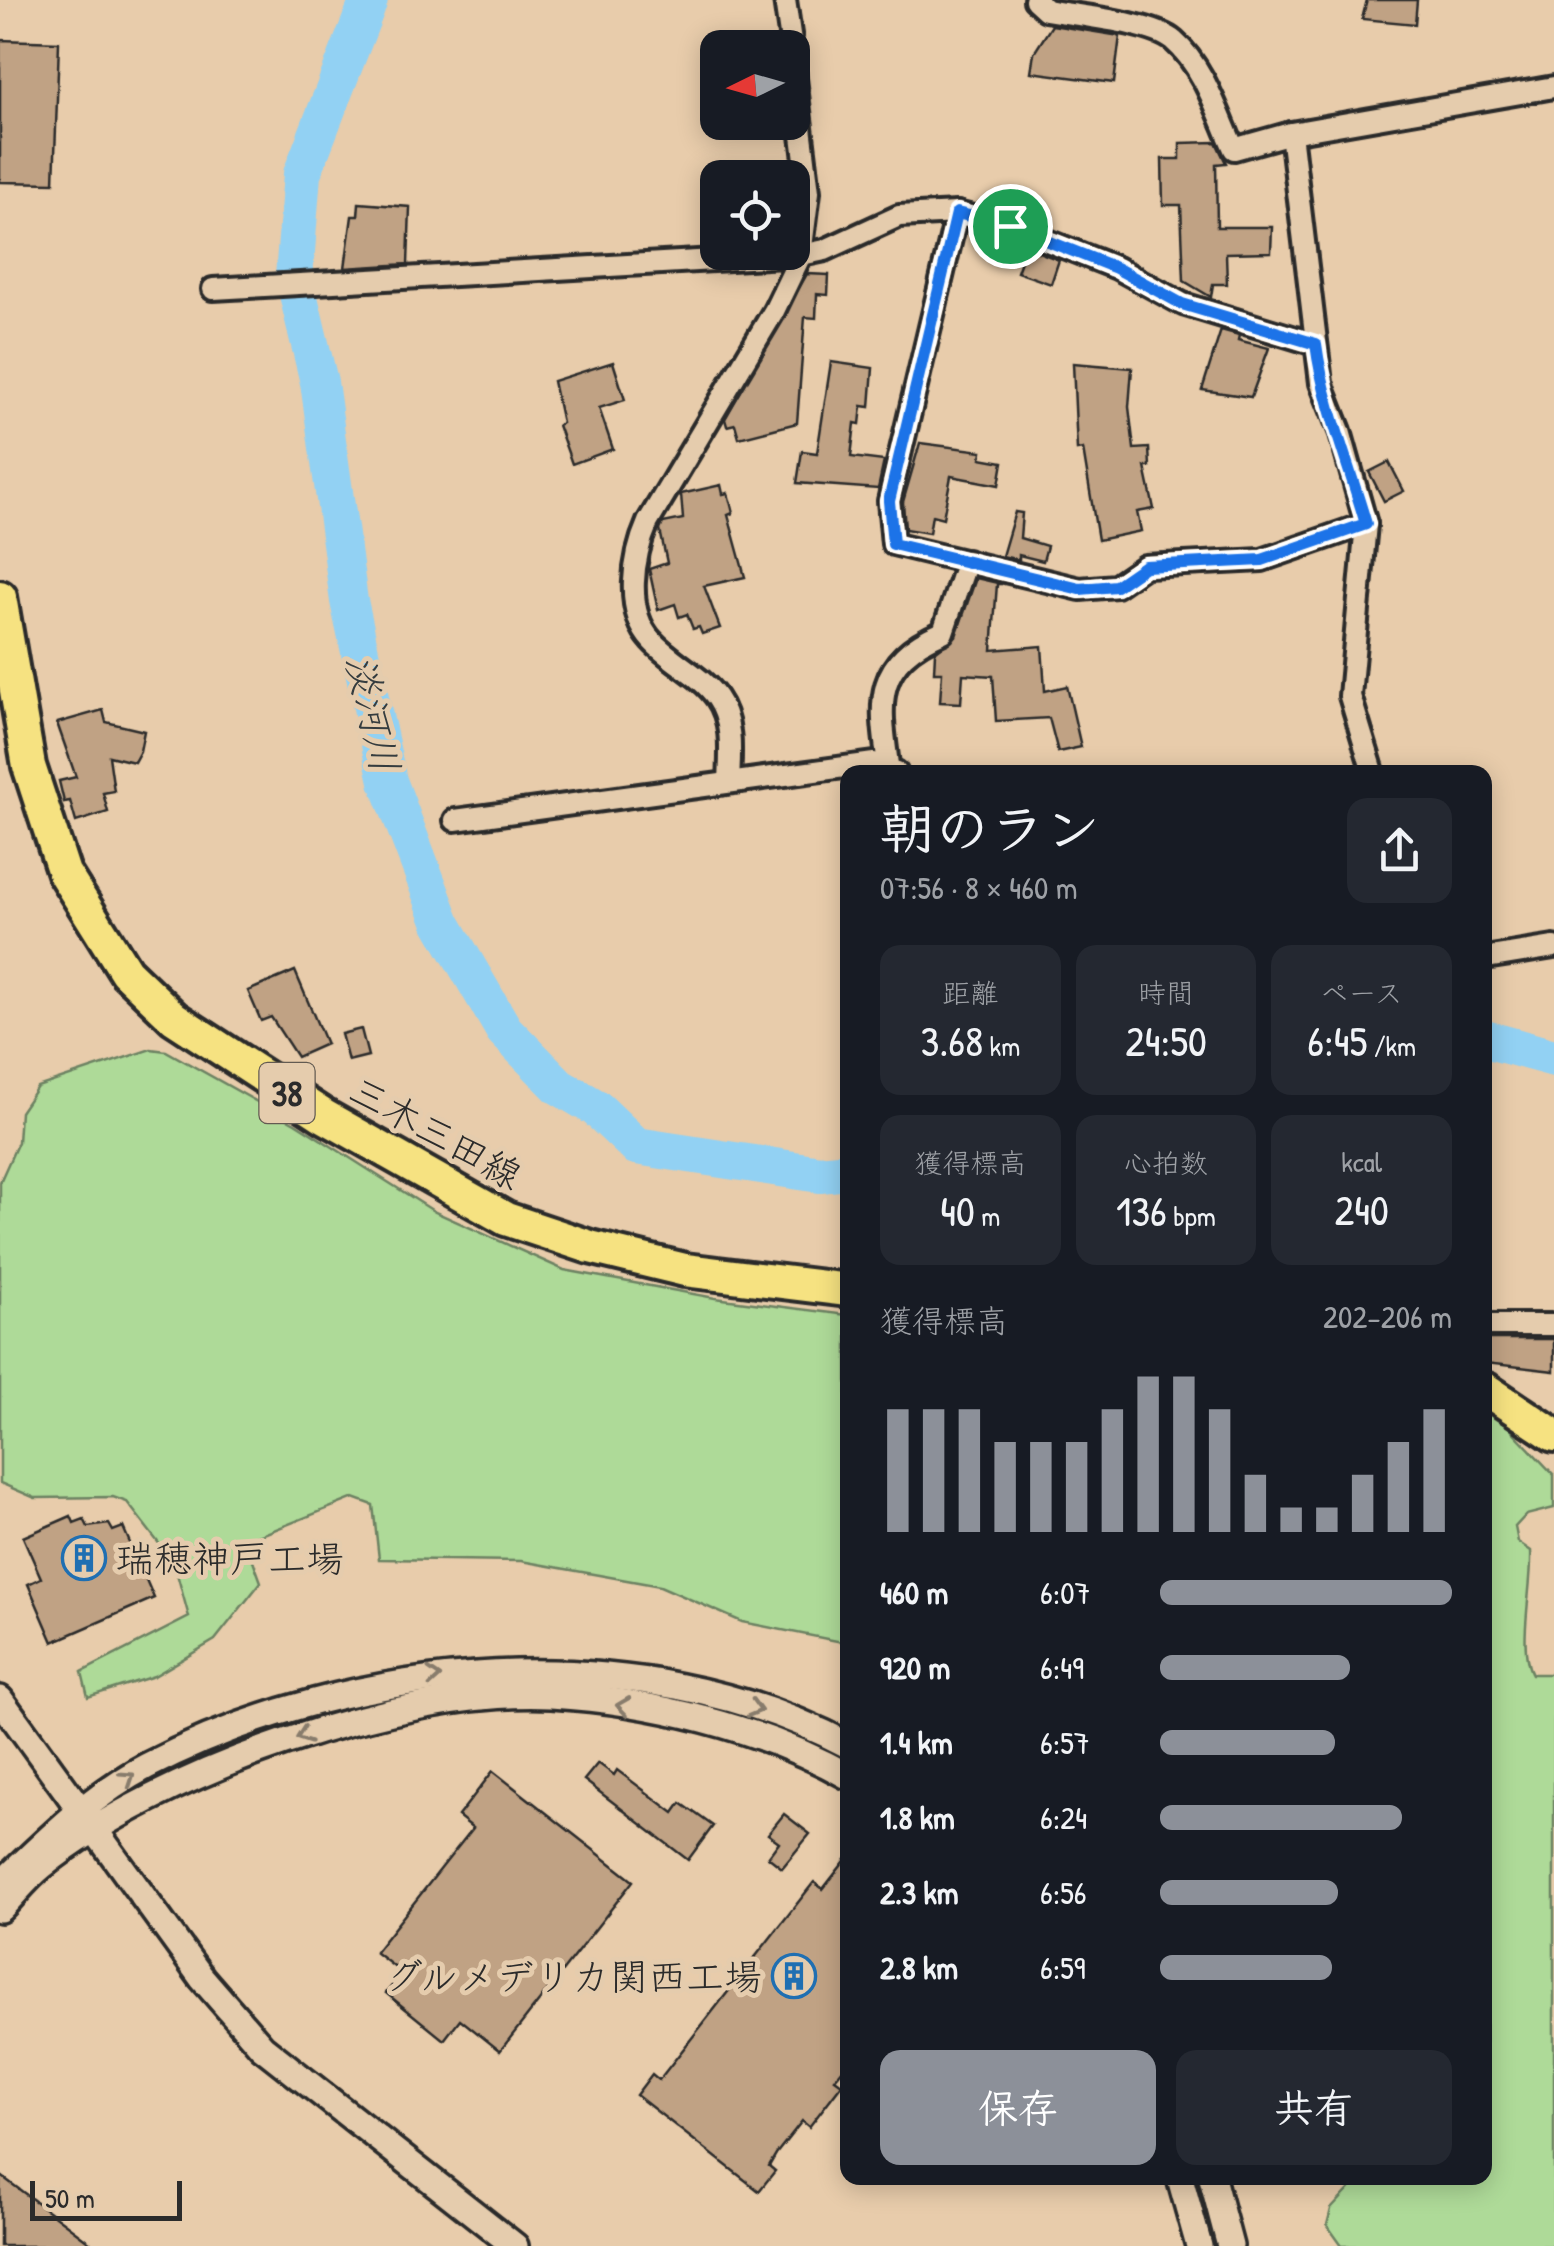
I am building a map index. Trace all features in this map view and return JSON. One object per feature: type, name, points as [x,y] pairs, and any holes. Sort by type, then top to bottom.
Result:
[{"type":"main road","name":"三木三田線","points":[[0,597],[30,766],[64,872],[126,972],[174,1018],[324,1116],[506,1219],[590,1247],[685,1270],[840,1289]]},
{"type":"main road","points":[[1492,1393],[1554,1435]]},
{"type":"street","points":[[785,0],[789,30]]},
{"type":"street","points":[[1035,0],[1046,10],[1155,32],[1173,40],[1201,76],[1234,149],[1291,132],[1554,87]]},
{"type":"street","points":[[1291,132],[1321,383],[1340,431],[1366,524],[1350,696],[1371,765]]},
{"type":"street","points":[[810,254],[899,216],[957,213],[1010,226],[1116,268],[1182,304],[1316,344]]},
{"type":"street","points":[[957,213],[889,501],[893,544],[1080,589],[1116,586],[1145,566],[1262,560],[1366,524]]},
{"type":"street","points":[[213,289],[700,262]]},
{"type":"street","points":[[729,782],[731,739],[720,702],[650,640],[639,620],[633,556],[648,522],[774,311],[794,270]]},
{"type":"street","points":[[890,765],[882,694],[889,670],[908,650],[942,632],[967,561]]},
{"type":"street","points":[[455,820],[840,767]]},
{"type":"street","points":[[1492,957],[1554,947]]},
{"type":"street","points":[[1492,1326],[1554,1324]]},
{"type":"street","points":[[0,1909],[146,1766],[296,1704],[420,1678],[548,1670],[679,1688],[809,1725],[840,1741]]},
{"type":"street","points":[[0,1885],[87,1820],[310,1732],[426,1704],[532,1696],[676,1714],[800,1750],[840,1772]]},
{"type":"street","points":[[0,1699],[202,1978],[262,2046],[515,2246]]},
{"type":"street","points":[[1182,2185],[1199,2246]]},
{"type":"street","points":[[1214,2185],[1230,2246]]},
{"type":"green space","points":[[151,1049],[166,1051],[295,1123],[435,1212],[564,1270],[715,1298],[840,1314],[840,1642],[742,1622],[660,1586],[521,1561],[379,1559],[373,1505],[354,1498],[246,1541],[261,1582],[215,1640],[154,1676],[88,1697],[82,1672],[189,1617],[174,1563],[127,1502],[113,1497],[35,1498],[0,1483],[0,1182],[18,1142],[20,1112],[37,1087]]},
{"type":"green space","points":[[1492,1415],[1502,1420],[1554,1475],[1554,1508],[1526,1515],[1515,1527],[1518,1542],[1531,1551],[1528,1663],[1532,1674],[1554,1674],[1554,2246],[1342,2246],[1327,2225],[1331,2209],[1353,2185],[1492,2185]]},
{"type":"building","points":[[1367,0],[1417,0],[1415,24],[1362,19]]},
{"type":"building","points":[[1052,25],[1120,36],[1114,83],[1031,72],[1034,53]]},
{"type":"building","points":[[0,40],[59,42],[54,183],[0,182]]},
{"type":"building","points":[[1216,142],[1226,163],[1216,164],[1217,227],[1272,227],[1271,252],[1226,253],[1227,284],[1213,284],[1211,297],[1184,281],[1181,205],[1163,205],[1162,159],[1180,159],[1180,143]]},
{"type":"building","points":[[359,203],[410,207],[408,264],[345,268],[352,216],[358,216]]},
{"type":"building","points":[[1026,247],[1059,260],[1051,284],[1017,272]]},
{"type":"building","points":[[807,274],[829,275],[828,295],[817,294],[816,318],[805,317],[797,423],[739,438],[735,424],[727,426],[725,419]]},
{"type":"building","points":[[1221,330],[1239,335],[1238,340],[1269,348],[1251,397],[1202,390]]},
{"type":"building","points":[[613,362],[625,400],[599,408],[613,449],[572,464],[558,425],[562,423],[553,381]]},
{"type":"building","points":[[831,362],[873,368],[870,407],[862,406],[860,424],[855,423],[851,457],[884,461],[878,489],[797,483],[802,451],[817,453]]},
{"type":"building","points":[[1073,363],[1132,368],[1129,407],[1134,449],[1149,448],[1150,467],[1145,467],[1154,509],[1137,512],[1141,531],[1098,540],[1083,449],[1077,450]]},
{"type":"building","points":[[920,443],[982,451],[981,458],[1003,462],[999,485],[951,476],[943,518],[932,515],[929,533],[905,529],[903,502]]},
{"type":"building","points":[[1389,462],[1404,491],[1384,501],[1369,472]]},
{"type":"building","points":[[721,485],[723,494],[728,493],[733,513],[728,515],[745,577],[704,586],[720,628],[702,634],[699,627],[693,629],[687,614],[679,617],[675,604],[658,610],[649,569],[667,563],[660,530],[663,523],[683,519],[681,494]]},
{"type":"building","points":[[1015,512],[1022,513],[1020,538],[1047,546],[1043,561],[1019,555],[1019,560],[1002,556]]},
{"type":"building","points":[[976,578],[1002,584],[997,584],[992,650],[1042,646],[1045,691],[1067,686],[1081,747],[1058,752],[1049,718],[996,721],[993,676],[963,674],[961,703],[940,702],[942,672],[934,672],[935,652],[956,636]]},
{"type":"building","points":[[103,710],[106,722],[144,731],[140,751],[134,762],[109,756],[114,791],[103,793],[108,812],[76,822],[70,801],[64,802],[59,781],[76,777],[57,723]]},
{"type":"building","points":[[295,971],[326,1044],[297,1057],[271,1017],[261,1021],[248,991]]},
{"type":"building","points":[[361,1029],[368,1056],[348,1061],[341,1034]]},
{"type":"building","points":[[1492,1339],[1554,1339],[1554,1371],[1492,1364]]},
{"type":"building","name":"瑞穂神戸工場","points":[[71,1516],[74,1523],[84,1519],[88,1527],[109,1524],[113,1531],[123,1527],[154,1598],[53,1642],[28,1584],[41,1578],[23,1537]]},
{"type":"building","points":[[598,1763],[614,1775],[617,1770],[674,1813],[681,1803],[713,1826],[688,1860],[584,1780]]},
{"type":"building","points":[[493,1771],[633,1881],[500,2051],[460,2019],[444,2040],[386,1993],[402,1973],[375,1952],[473,1828],[458,1816]]},
{"type":"building","points":[[784,1814],[810,1834],[782,1868],[768,1857],[779,1842],[768,1834]]},
{"type":"building","name":"グルメデリカ関西工場","points":[[840,1867],[840,2073],[835,2079],[840,2087],[809,2127],[802,2121],[776,2154],[769,2166],[775,2171],[759,2191],[636,2095],[652,2074],[659,2080],[814,1882],[823,1889]]},
{"type":"building","points":[[0,2175],[95,2246],[0,2246]]},
{"type":"waterway","name":"淡河川","points":[[369,0],[302,174],[294,277],[319,382],[349,601],[388,781],[442,923],[504,1030],[559,1086],[596,1108],[636,1146],[820,1174],[840,1172]]},
{"type":"waterway","name":"淡河川","points":[[1492,1041],[1554,1058]]},
{"type":"place","name":"瑞穂神戸工場","points":[[84,1558]]},
{"type":"place","name":"グルメデリカ関西工場","points":[[794,1976]]},
{"type":"route","points":[[957,213],[1010,226],[1116,268],[1182,304],[1316,344],[1321,383],[1340,431],[1366,524],[1262,560],[1145,566],[1116,586],[1080,589],[893,544],[889,501],[957,213]]}]
